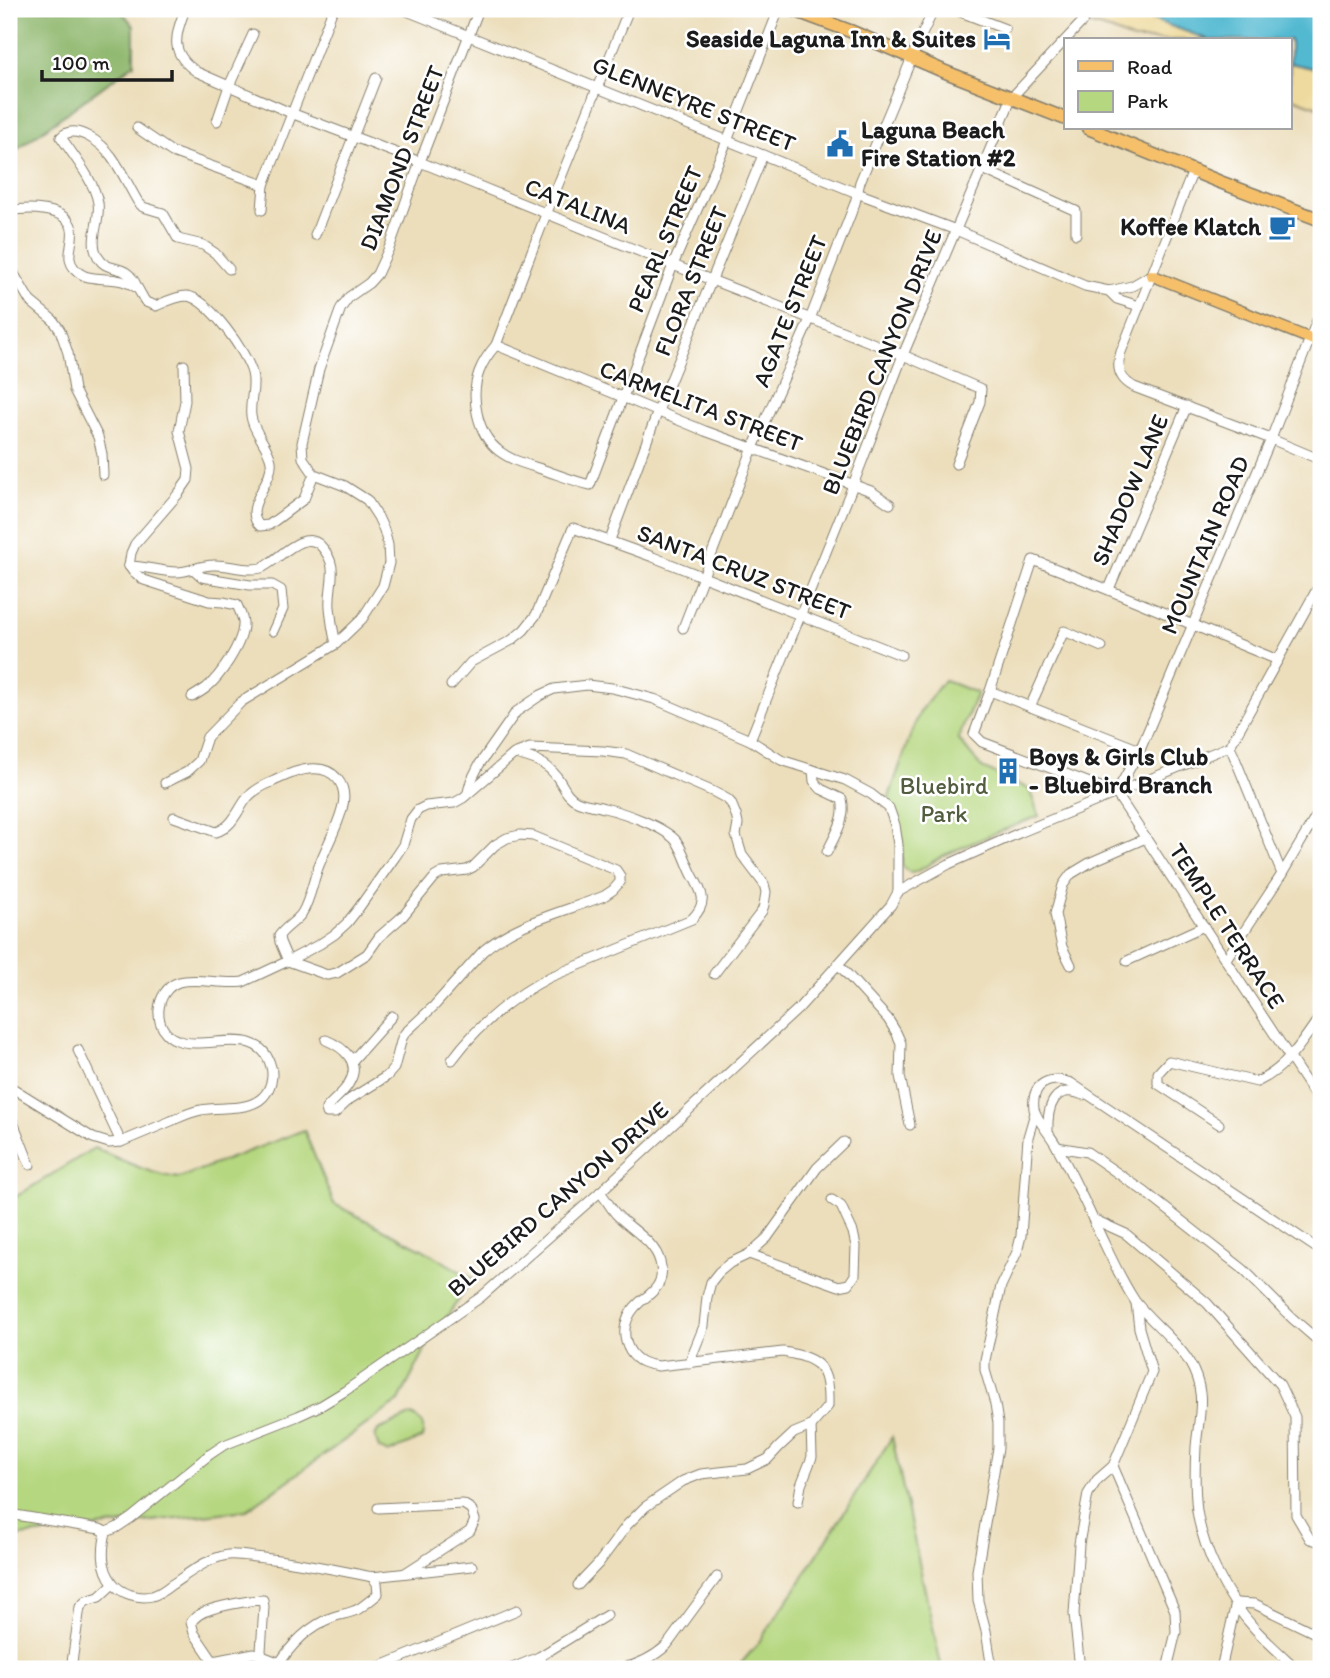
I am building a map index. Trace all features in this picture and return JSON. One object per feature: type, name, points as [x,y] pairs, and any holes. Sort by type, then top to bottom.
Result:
[{"type":"highway","points":[[791,9],[1064,117]]},
{"type":"highway","points":[[1093,130],[1321,220]]},
{"type":"main road","points":[[1151,275],[1316,340]]},
{"type":"street","name":"CATALINA","points":[[185,9],[177,29],[179,55],[186,65],[197,72],[353,138],[420,162],[981,388],[980,402],[956,464]]},
{"type":"street","points":[[262,210],[264,185],[333,9]]},
{"type":"street","name":"GLENNEYRE STREET","points":[[402,9],[857,193],[956,230],[1085,286],[1109,291],[1117,299],[1139,306]]},
{"type":"street","name":"DIAMOND STREET","points":[[314,474],[303,458],[302,443],[319,369],[341,308],[377,274],[390,246],[479,9]]},
{"type":"street","points":[[496,345],[629,9]]},
{"type":"street","name":"PEARL STREET","points":[[496,345],[478,373],[475,393],[477,414],[485,433],[498,451],[522,463],[590,485],[673,265],[727,141],[779,9]]},
{"type":"street","name":"AGATE STREET","points":[[683,628],[753,448],[810,319],[860,182],[934,9]]},
{"type":"street","points":[[953,9],[1006,29]]},
{"type":"street","name":"BLUEBIRD CANYON DRIVE","points":[[1067,38],[1083,21]]},
{"type":"street","points":[[217,121],[229,86],[253,34]]},
{"type":"street","name":"BLUEBIRD CANYON DRIVE","points":[[750,740],[903,355],[1012,97],[1064,41]]},
{"type":"street","points":[[315,235],[376,78]]},
{"type":"street","points":[[137,128],[172,152],[264,185]]},
{"type":"street","points":[[165,783],[187,772],[199,761],[207,737],[241,702],[336,644],[362,620],[383,586],[389,563],[388,545],[384,530],[366,500],[345,485],[314,474],[304,499],[269,525],[260,526],[257,523],[254,517],[255,505],[271,471],[271,460],[251,416],[252,372],[241,349],[205,306],[189,296],[156,306],[145,301],[133,277],[127,272],[103,263],[94,247],[99,202],[90,182],[61,137],[71,131],[86,134],[111,155],[138,202],[144,207],[163,213],[178,239],[203,245],[215,253],[229,269]]},
{"type":"street","name":"FLORA STREET","points":[[610,540],[659,411],[763,155]]},
{"type":"street","points":[[982,169],[1076,211],[1076,234]]},
{"type":"street","points":[[1193,171],[1139,306],[1119,362],[1119,373],[1126,382],[1321,460]]},
{"type":"street","points":[[9,211],[48,210],[62,216],[72,229],[69,261],[75,270],[84,277],[122,281],[138,289]]},
{"type":"street","points":[[9,259],[14,274],[30,301],[53,320],[60,330],[68,353],[74,390],[97,437],[102,454],[103,475]]},
{"type":"street","points":[[1109,291],[1132,286],[1151,275]]},
{"type":"street","name":"MOUNTAIN ROAD","points":[[1116,793],[1140,750],[1271,439],[1316,340],[1321,310]]},
{"type":"street","name":"CARMELITA STREET","points":[[496,345],[622,397],[871,491],[890,504]]},
{"type":"street","points":[[184,365],[185,401],[179,431],[189,469],[188,480],[135,544],[129,566],[144,580],[209,601],[237,605],[244,624],[235,650],[220,674],[208,687],[192,697]]},
{"type":"street","name":"SHADOW LANE","points":[[1109,589],[1187,406]]},
{"type":"street","name":"SANTA CRUZ STREET","points":[[451,685],[471,662],[512,640],[536,615],[573,528],[703,576],[901,655]]},
{"type":"street","points":[[129,566],[178,572],[214,564],[253,569],[265,566],[300,543],[309,541],[319,544],[332,565],[334,578],[330,604],[336,644]]},
{"type":"street","points":[[1116,793],[982,742],[974,734],[1033,560],[1278,660]]},
{"type":"street","points":[[193,569],[202,577],[272,585],[281,590],[283,609],[273,632]]},
{"type":"street","points":[[468,792],[479,765],[516,712],[541,695],[554,690],[587,685],[612,688],[654,699],[750,740],[781,760],[845,780],[871,794],[889,808],[895,825],[898,845],[898,892],[964,858],[1230,746],[1321,582]]},
{"type":"street","points":[[1030,707],[1064,631],[1102,647]]},
{"type":"street","points":[[990,691],[1140,750]]},
{"type":"street","points":[[1230,746],[1282,874]]},
{"type":"street","points":[[9,1086],[93,1138],[109,1143],[121,1142],[197,1110],[251,1104],[262,1098],[269,1089],[272,1078],[266,1054],[255,1045],[242,1041],[176,1040],[165,1032],[159,1019],[158,1006],[164,992],[177,982],[243,982],[320,944],[347,923],[403,845],[411,819],[418,810],[426,806],[454,803],[513,754],[530,748],[626,754],[727,799],[736,815],[736,835],[742,855],[764,884],[766,898],[762,911],[714,974]]},
{"type":"street","points":[[452,1060],[464,1043],[491,1018],[535,985],[692,919],[704,900],[683,853],[668,832],[607,808],[576,801],[567,794],[556,776],[542,762],[513,754]]},
{"type":"street","points":[[174,817],[216,832],[228,826],[256,790],[294,772],[311,768],[324,769],[341,780],[344,791],[343,808],[319,864],[303,912],[279,936],[288,961],[327,975],[337,973],[367,954],[379,937],[403,916],[435,877],[473,867],[495,845],[507,838],[533,836],[616,870],[620,876],[620,882],[604,896],[514,929],[492,943],[434,1006],[405,1032],[394,1068],[387,1076],[350,1099],[335,1113],[327,1113],[326,1109],[349,1084],[353,1072],[352,1061],[339,1045],[326,1040]]},
{"type":"street","points":[[813,770],[814,781],[821,789],[842,799],[844,807],[843,816],[827,852]]},
{"type":"street","name":"TEMPLE TERRACE","points":[[1116,793],[1321,1105]]},
{"type":"street","points":[[1226,959],[1282,874],[1321,808]]},
{"type":"street","name":"TEMPLE TERRACE","points":[[1071,965],[1062,947],[1055,914],[1063,885],[1070,874],[1091,862],[1146,838]]},
{"type":"street","name":"BLUEBIRD CANYON DRIVE","points":[[106,1532],[131,1518],[224,1445],[298,1416],[345,1391],[481,1297],[600,1192],[783,1023],[891,905],[898,892]]},
{"type":"street","points":[[1127,961],[1204,926]]},
{"type":"street","points":[[838,964],[896,1031],[901,1043],[900,1076],[910,1125]]},
{"type":"street","points":[[1219,1124],[1158,1084],[1158,1073],[1169,1061],[1258,1083],[1290,1058],[1321,1015]]},
{"type":"street","points":[[352,1061],[392,1016]]},
{"type":"street","points":[[78,1050],[121,1142]]},
{"type":"street","points":[[992,1669],[978,1601],[977,1571],[998,1448],[998,1423],[985,1360],[1001,1286],[1017,1252],[1021,1236],[1028,1137],[1035,1113],[1034,1095],[1037,1090],[1047,1081],[1054,1079],[1072,1083],[1321,1251]]},
{"type":"street","points":[[1048,1131],[1048,1111],[1051,1103],[1060,1094],[1075,1092],[1092,1098]]},
{"type":"street","points":[[9,1112],[30,1165]]},
{"type":"street","points":[[1035,1113],[1057,1147],[1120,1278],[1136,1303],[1177,1345],[1198,1381],[1202,1400],[1196,1449],[1197,1511],[1204,1539],[1223,1584],[1236,1603],[1254,1628],[1297,1669]]},
{"type":"street","points":[[1028,1137],[1033,1133],[1048,1131]]},
{"type":"street","points":[[689,1363],[704,1326],[707,1297],[719,1272],[749,1254],[767,1238],[817,1168],[844,1142]]},
{"type":"street","points":[[1057,1147],[1087,1152],[1145,1192],[1243,1269],[1321,1343]]},
{"type":"street","points":[[578,1585],[645,1507],[683,1481],[701,1474],[747,1469],[768,1459],[794,1433],[811,1426],[828,1406],[828,1385],[823,1371],[815,1361],[799,1354],[783,1352],[657,1366],[644,1364],[632,1355],[624,1331],[630,1312],[659,1284],[662,1271],[660,1258],[652,1246],[616,1214],[600,1192]]},
{"type":"street","points":[[749,1254],[839,1286],[849,1284],[855,1275],[856,1246],[853,1232],[841,1206],[831,1200]]},
{"type":"street","points":[[1093,1219],[1126,1234],[1207,1303],[1280,1385],[1295,1417],[1296,1515],[1310,1539],[1321,1542]]},
{"type":"street","points":[[1080,1669],[1074,1614],[1079,1544],[1088,1494],[1097,1480],[1113,1466],[1152,1372],[1139,1328],[1136,1303]]},
{"type":"street","points":[[798,1502],[801,1485],[812,1457],[811,1426]]},
{"type":"street","points":[[1113,1466],[1175,1611],[1176,1632],[1167,1669]]},
{"type":"street","points":[[378,1508],[463,1504],[471,1509],[475,1520],[470,1531],[405,1573]]},
{"type":"street","points":[[9,1514],[106,1532],[103,1562],[107,1573],[113,1584],[122,1592],[135,1596],[152,1596],[206,1562],[228,1555],[285,1560],[373,1577],[472,1566]]},
{"type":"street","points":[[206,1669],[213,1661],[254,1653],[278,1666],[298,1638],[330,1619],[358,1610],[378,1594],[377,1583],[373,1577]]},
{"type":"street","points":[[619,1669],[649,1659],[659,1652],[717,1577]]},
{"type":"street","points":[[71,1669],[80,1607],[83,1602],[99,1597],[113,1584]]},
{"type":"street","points":[[213,1661],[194,1633],[191,1622],[200,1613],[263,1600],[262,1657]]},
{"type":"street","points":[[1236,1603],[1255,1604],[1321,1636]]},
{"type":"street","points":[[1221,1669],[1236,1603]]},
{"type":"street","points":[[374,1669],[517,1610]]},
{"type":"street","points":[[510,1669],[539,1657],[607,1615]]},
{"type":"street","points":[[539,1657],[544,1669]]},
{"type":"green space","points":[[9,9],[120,9],[134,26],[134,64],[9,155]]},
{"type":"green space","name":"Bluebird Park","points":[[944,680],[977,693],[958,739],[982,768],[1029,789],[1039,816],[941,857],[911,873],[902,865],[902,839],[898,818],[888,800],[920,712]]},
{"type":"green space","points":[[304,1130],[334,1204],[422,1249],[473,1279],[428,1344],[399,1401],[247,1510],[12,1537],[9,1551],[9,1201],[94,1148],[146,1170],[179,1178]]},
{"type":"green space","points":[[412,1415],[422,1425],[422,1438],[388,1453],[379,1448],[375,1437],[378,1430]]},
{"type":"green space","points":[[892,1437],[941,1665],[938,1669],[736,1669],[756,1646],[798,1585]]},
{"type":"sand","points":[[1064,9],[1123,9],[1204,38],[1129,38],[1078,21]]},
{"type":"sand","points":[[1292,63],[1321,70],[1321,108],[1292,98]]},
{"type":"water","points":[[1123,9],[1321,9],[1321,70],[1292,63],[1292,38],[1204,38]]},
{"type":"place","name":"Seaside Laguna Inn & Suites","points":[[997,39]]},
{"type":"place","name":"Laguna Beach Fire Station #2","points":[[840,144]]},
{"type":"place","name":"Koffee Klatch","points":[[1282,227]]},
{"type":"place","name":"Boys & Girls Club - Bluebird Branch","points":[[1008,771]]}]
